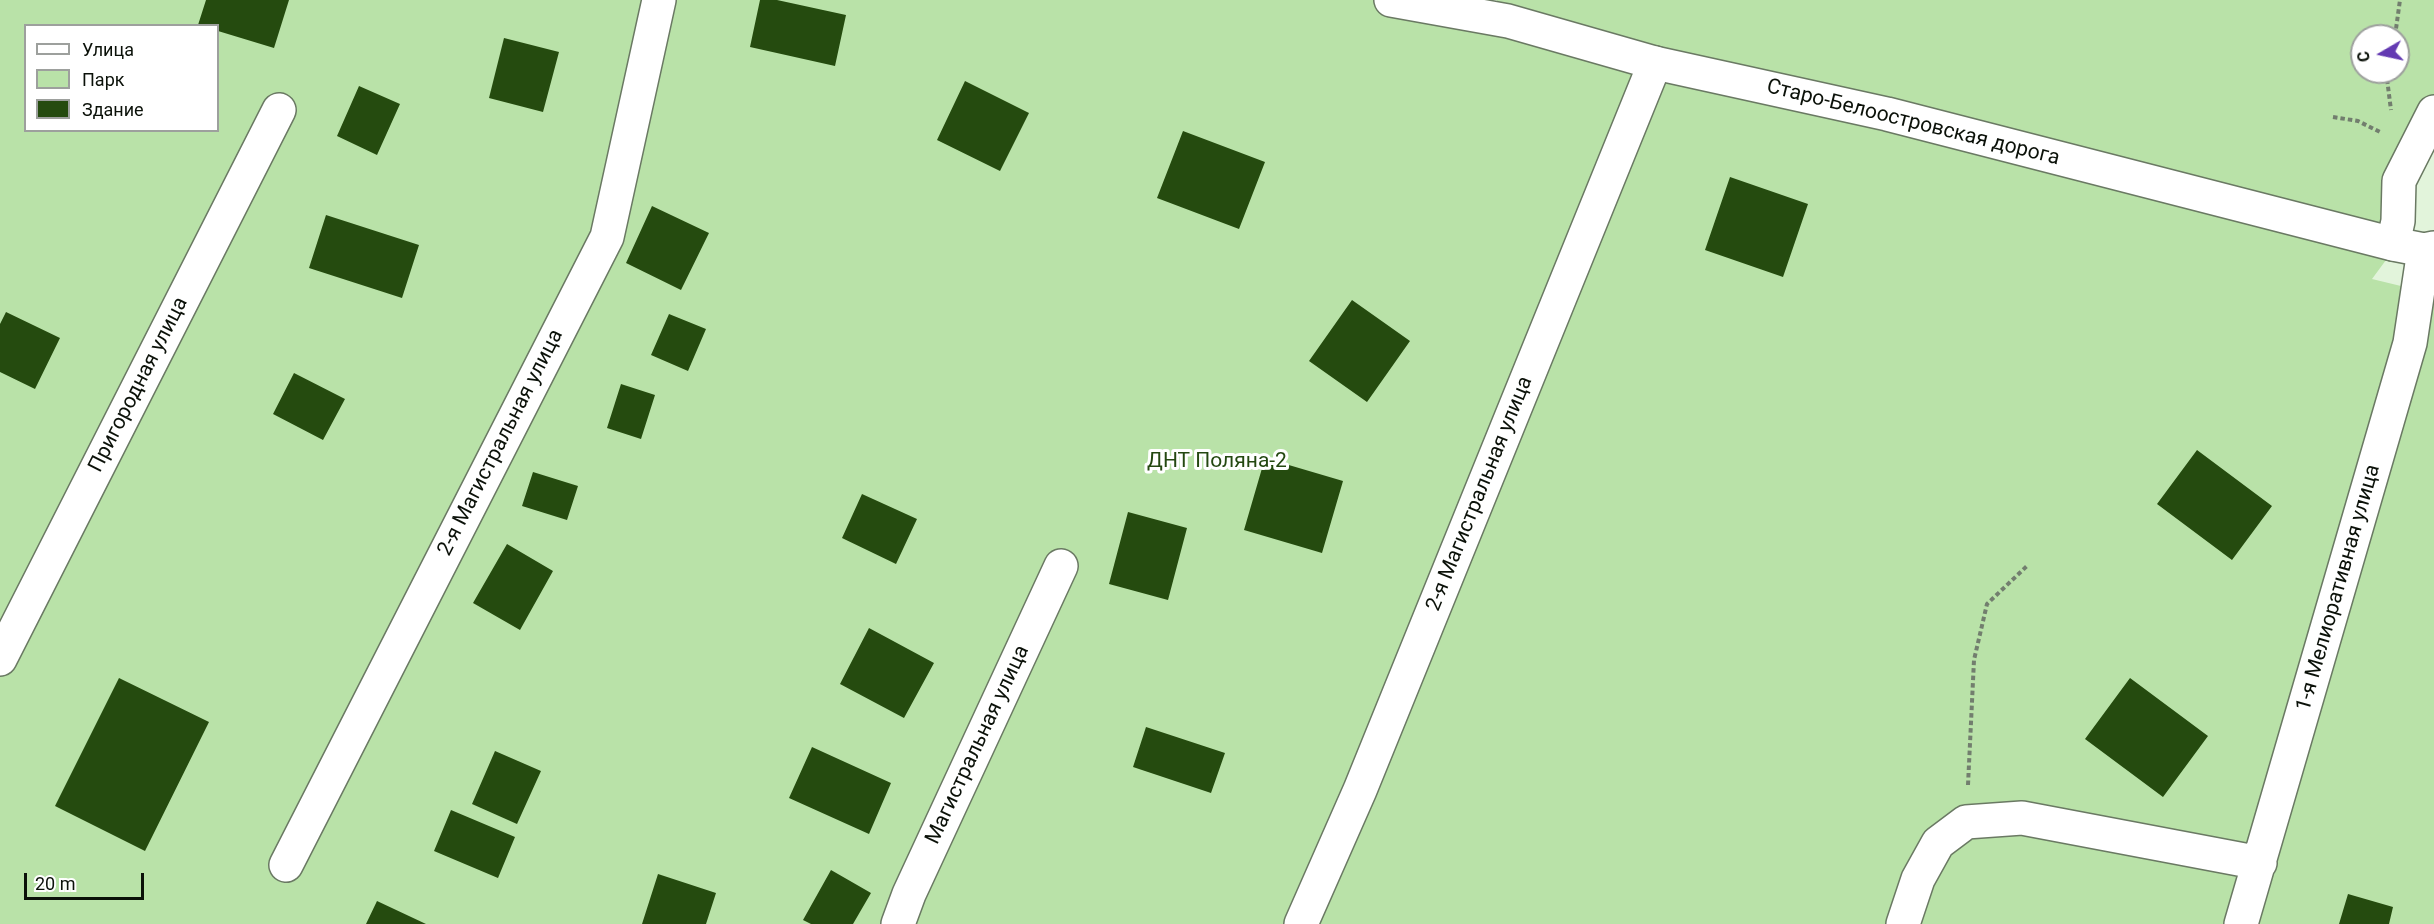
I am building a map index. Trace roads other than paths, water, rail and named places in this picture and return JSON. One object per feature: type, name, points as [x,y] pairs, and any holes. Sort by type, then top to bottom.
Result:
[{"type":"street","name":"2-я Магистральная улица","points":[[286,865],[607,237],[659,0]]},
{"type":"street","name":"Старо-Белоостровская дорога","points":[[1391,0],[1462,6],[1655,63],[1887,114],[2393,244],[2429,249]]},
{"type":"street","name":"2-я Магистральная улица","points":[[1302,924],[1369,768],[1655,63]]},
{"type":"street","name":"Пригородная улица","points":[[0,659],[279,110]]},
{"type":"street","points":[[2393,244],[2398,221],[2399,182],[2434,112]]},
{"type":"street","name":"1-я Мелиоративная улица","points":[[2241,924],[2410,343],[2429,249]]},
{"type":"street","name":"Магистральная улица","points":[[898,924],[914,884],[1061,566]]},
{"type":"street","points":[[1903,924],[1918,879],[1938,843],[1966,822],[2022,818],[2260,863]]},
{"type":"park label","name":"ДНТ Поляна-2","points":[[1217,462]]}]
